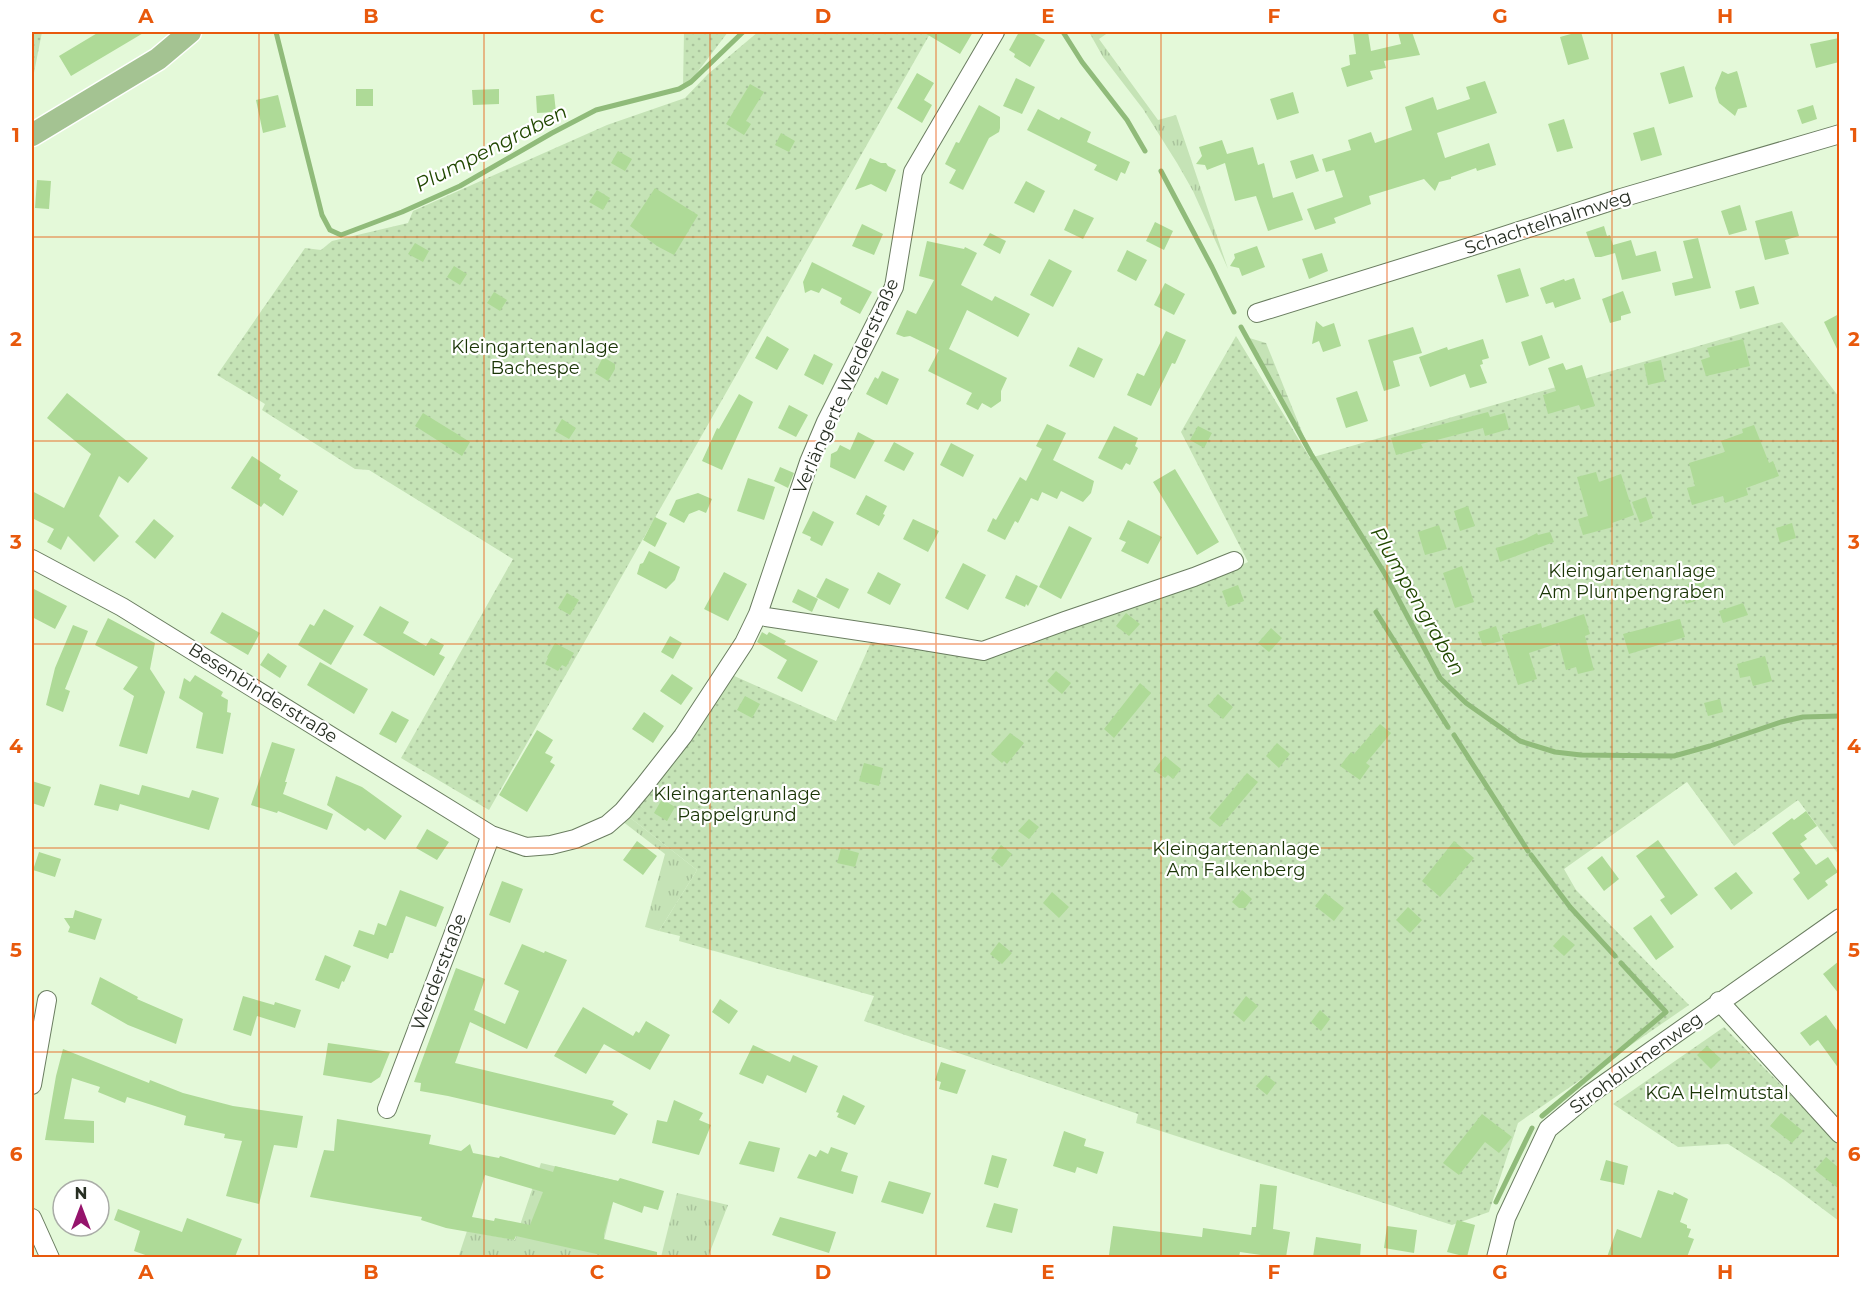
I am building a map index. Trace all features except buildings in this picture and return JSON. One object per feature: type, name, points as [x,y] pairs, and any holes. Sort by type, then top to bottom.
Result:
[{"type":"main road","points":[[32,135],[158,59],[190,32]]},
{"type":"street","name":"Verlängerte Werderstraße","points":[[491,835],[526,847],[551,845],[575,839],[607,825],[630,803],[683,736],[744,643],[758,614],[809,462],[826,422],[894,287],[913,172],[995,32]]},
{"type":"street","name":"Schachtelhalmweg","points":[[1257,313],[1621,198],[1839,134]]},
{"type":"street","name":"Besenbinderstraße","points":[[32,559],[123,607],[491,835]]},
{"type":"street","points":[[758,614],[983,651],[1234,561]]},
{"type":"street","name":"Werderstraße","points":[[387,1109],[491,835]]},
{"type":"street","name":"Strohblumenweg","points":[[1496,1257],[1506,1218],[1548,1129],[1590,1094],[1839,918]]},
{"type":"street","points":[[32,1085],[47,1000]]},
{"type":"street","points":[[1719,1001],[1839,1134]]},
{"type":"street","points":[[32,1218],[50,1257]]},
{"type":"green space","points":[[32,32],[42,32],[32,83]]},
{"type":"green space","points":[[684,32],[728,32],[693,78],[683,87]]},
{"type":"green space","name":"Kleingartenanlage Bachespe","points":[[758,32],[931,32],[489,810],[401,758],[513,559],[369,470],[355,469],[262,410],[265,404],[217,375],[305,248],[321,250],[332,241],[408,223],[413,211],[607,125],[685,98],[708,74]]},
{"type":"green space","points":[[1089,32],[1109,32],[1099,39],[1158,120],[1176,115],[1228,269],[1193,191],[1177,163],[1143,109],[1103,57]]},
{"type":"green space","name":"Kleingartenanlage Am Falkenberg","points":[[1782,322],[1839,397],[1839,855],[1798,800],[1734,846],[1687,782],[1564,869],[1576,890],[1689,1005],[1518,1123],[1489,1212],[1452,1225],[1136,1123],[1138,1114],[864,1021],[874,996],[679,941],[680,936],[659,931],[697,870],[628,816],[732,675],[836,721],[872,640],[972,658],[1219,576],[1248,562],[1181,432],[1236,336],[1310,458]]},
{"type":"green space","points":[[1246,337],[1266,343],[1311,454]]},
{"type":"green space","points":[[628,816],[697,870],[659,931],[645,927],[665,854],[622,821]]},
{"type":"green space","name":"KGA Helmutstal","points":[[1724,1027],[1839,1144],[1839,1221],[1783,1179],[1728,1144],[1678,1147],[1613,1104]]},
{"type":"green space","points":[[541,1163],[618,1181],[600,1257],[458,1258],[467,1231],[515,1240]]},
{"type":"green space","points":[[677,1193],[728,1205],[708,1257],[661,1257]]},
{"type":"waterway","name":"Plumpengraben","points":[[276,32],[322,215],[330,230],[341,235],[402,212],[460,186],[596,110],[679,89],[691,82],[743,32]]},
{"type":"waterway","name":"Plumpengraben","points":[[1063,32],[1082,62],[1127,120],[1145,151]]},
{"type":"waterway","name":"Plumpengraben","points":[[1161,171],[1234,312]]},
{"type":"waterway","name":"Plumpengraben","points":[[1241,327],[1311,454],[1385,574],[1440,678],[1466,703],[1520,741],[1555,752],[1581,755],[1674,756],[1781,722],[1803,717],[1840,716]]},
{"type":"waterway","points":[[1376,612],[1448,727]]},
{"type":"waterway","points":[[1454,735],[1528,851]]},
{"type":"waterway","points":[[1531,855],[1570,907],[1615,956]]},
{"type":"waterway","points":[[1542,1116],[1666,1012],[1621,963]]},
{"type":"waterway","points":[[1496,1202],[1532,1128]]},
{"type":"park label","name":"Kleingartenanlage Am Plumpengraben","points":[[1632,581]]},
{"type":"park label","name":"Kleingartenanlage Pappelgrund","points":[[737,804]]}]
